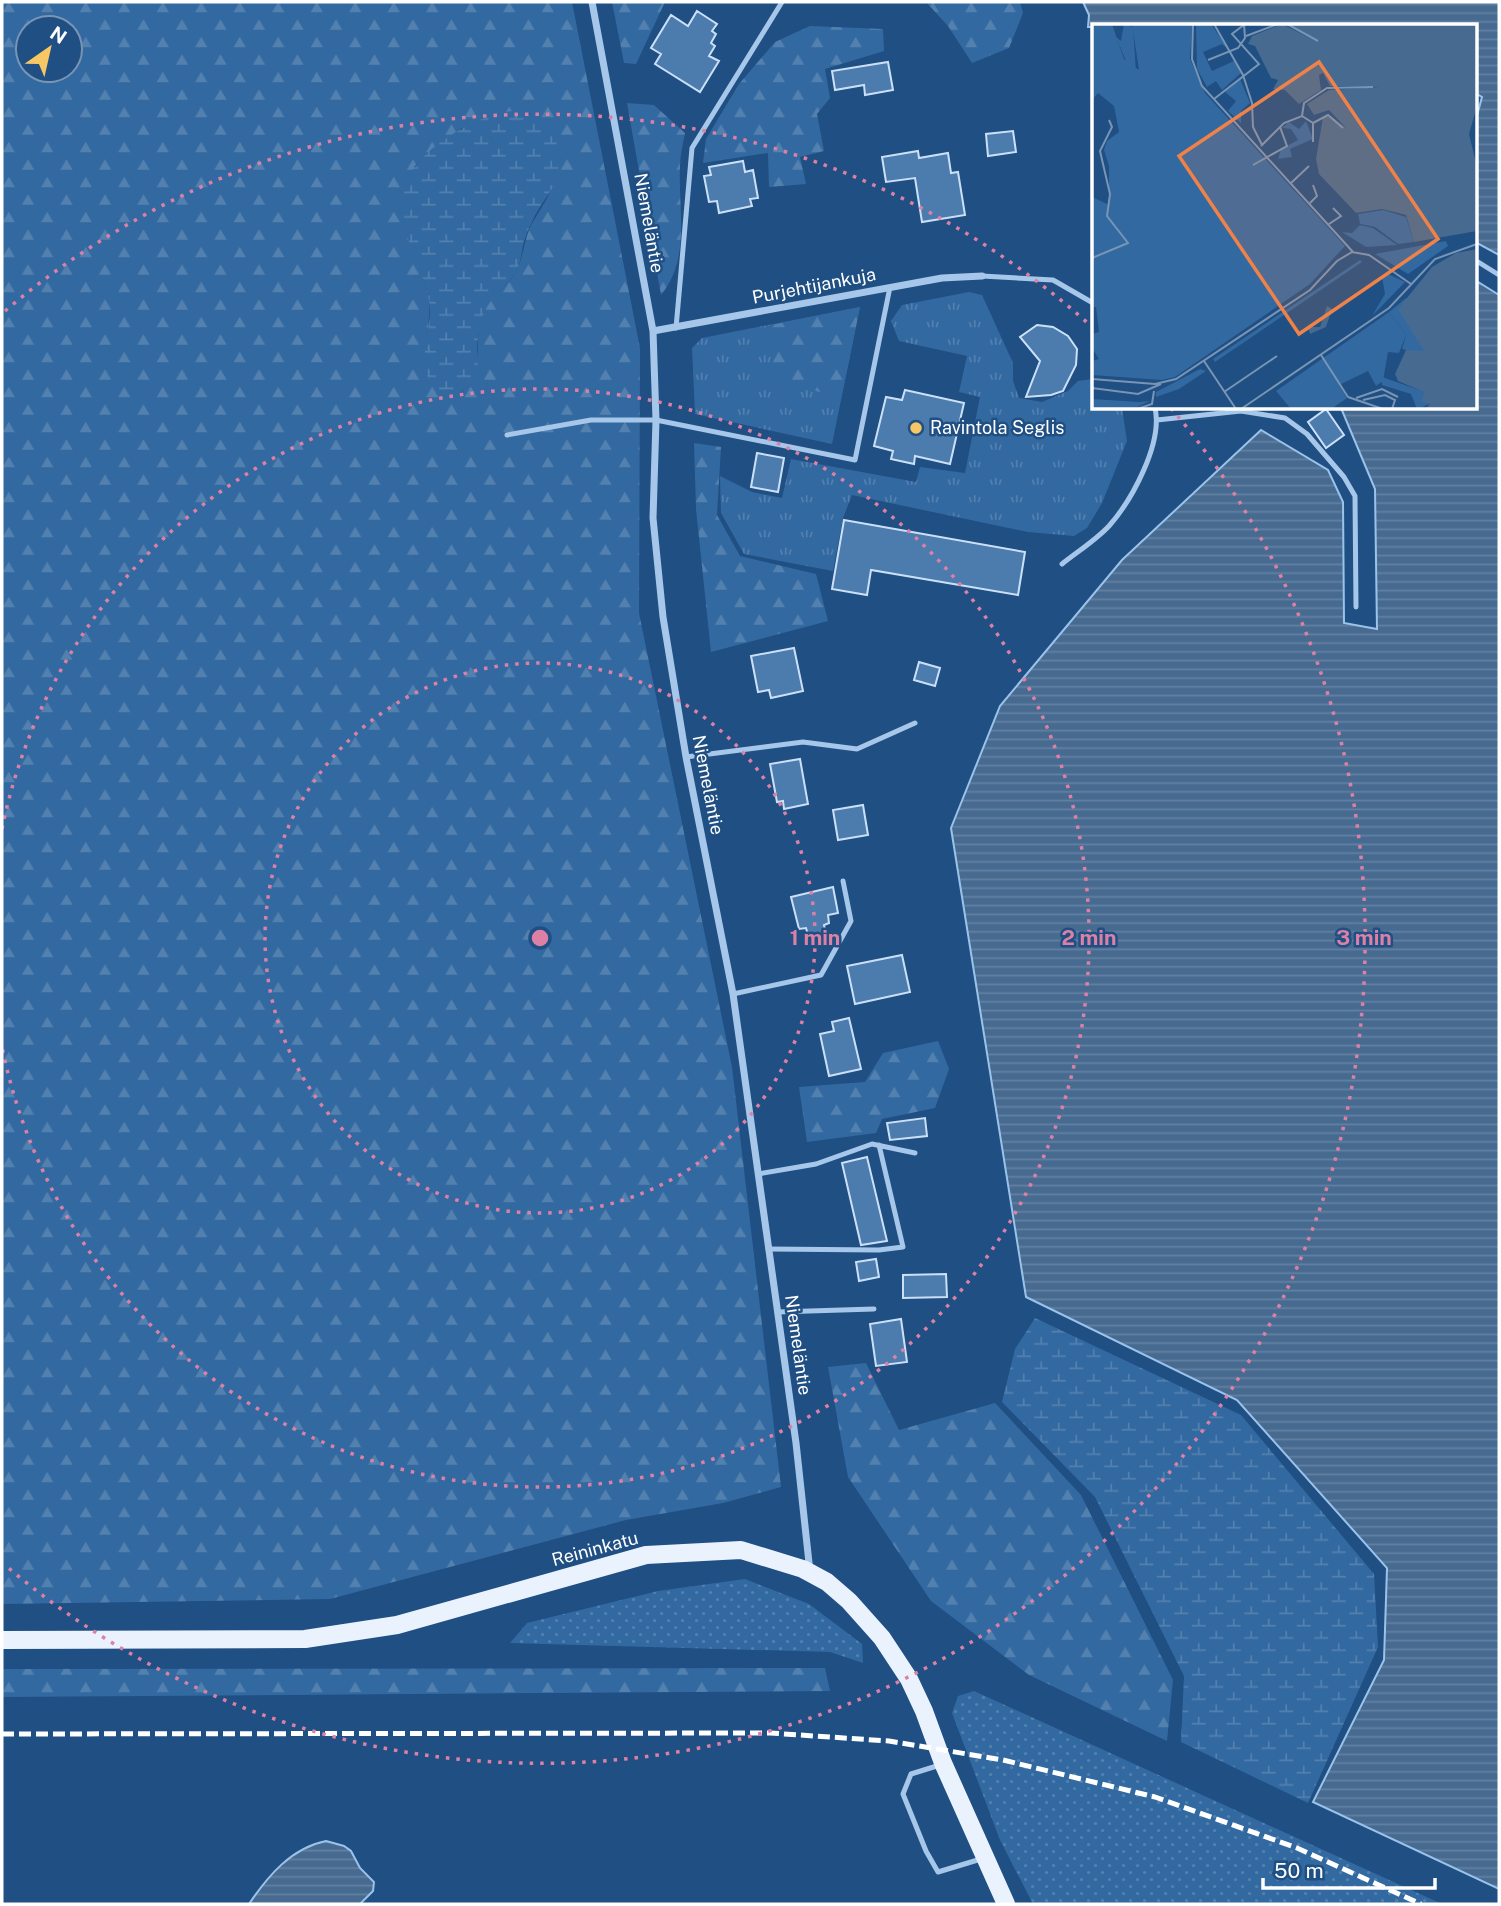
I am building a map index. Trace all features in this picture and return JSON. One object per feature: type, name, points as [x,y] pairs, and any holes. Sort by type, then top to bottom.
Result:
[{"type":"main road","name":"Reininkatu","points":[[2,1640],[305,1639],[397,1625],[646,1555],[741,1550],[803,1569],[827,1582],[849,1601],[882,1638],[909,1679],[924,1711],[943,1763],[1006,1904]]},
{"type":"street","name":"Niemeläntie","points":[[592,2],[653,331],[656,420],[653,518],[663,617],[686,757],[733,994],[796,1443],[810,1573]]},
{"type":"street","name":"Purjehtijankuja","points":[[653,331],[942,278],[982,276]]},
{"type":"lane","points":[[676,328],[692,148],[782,2]]},
{"type":"lane","points":[[1476,261],[1499,275]]},
{"type":"lane","points":[[982,276],[1054,280],[1092,302]]},
{"type":"lane","points":[[507,435],[591,421],[656,420],[855,460],[890,287]]},
{"type":"lane","points":[[1062,564],[1108,527],[1144,474],[1157,419],[1155,410]]},
{"type":"lane","points":[[1157,419],[1241,411],[1285,418],[1307,434],[1344,477],[1355,496],[1356,607]]},
{"type":"lane","points":[[686,757],[803,743],[857,749],[915,723]]},
{"type":"lane","points":[[733,994],[821,975],[851,921],[843,881]]},
{"type":"lane","points":[[758,1174],[816,1164],[872,1144],[915,1153]]},
{"type":"lane","points":[[768,1249],[879,1250],[904,1247],[879,1145]]},
{"type":"lane","points":[[777,1312],[874,1309]]},
{"type":"lane","points":[[943,1763],[911,1774],[903,1794],[926,1852],[938,1872],[984,1858]]},
{"type":"green space","points":[[2,2],[572,2],[640,348],[639,613],[732,1067],[781,1487],[723,1503],[626,1520],[330,1599],[2,1604]],"holes":[[[529,113],[542,124],[552,138],[553,183],[529,230],[517,270],[492,299],[481,318],[475,372],[462,392],[425,368],[430,302],[423,277],[414,167],[430,151],[462,128]]]},
{"type":"green space","points":[[612,2],[665,2],[636,64],[624,63]]},
{"type":"green space","points":[[926,2],[1020,2],[1023,13],[1009,48],[972,63],[948,26]]},
{"type":"green space","points":[[810,26],[883,29],[884,51],[825,69],[830,98],[817,114],[824,151],[800,157],[806,184],[769,187],[768,153],[703,163],[706,139],[739,84],[775,42]]},
{"type":"green space","points":[[627,103],[654,105],[685,133],[680,162],[680,250],[670,281],[661,295]]},
{"type":"green space","points":[[512,111],[527,113],[548,128],[557,144],[560,169],[556,182],[527,232],[516,271],[485,312],[479,332],[475,374],[465,389],[449,395],[433,385],[427,375],[425,350],[429,300],[402,215],[404,186],[426,155],[459,130]]},
{"type":"green space","points":[[969,292],[982,295],[1013,363],[1013,381],[1019,398],[1042,402],[1068,391],[1078,381],[1092,379],[1092,410],[1122,410],[1127,441],[1102,503],[1087,528],[1074,536],[1028,532],[852,495],[843,518],[833,571],[744,554],[721,513],[720,476],[752,492],[782,498],[791,459],[916,482],[920,467],[965,473],[980,397],[959,392],[967,356],[899,341],[891,321],[902,305]]},
{"type":"green space","points":[[860,307],[832,444],[695,414],[692,348],[702,338]]},
{"type":"green space","points":[[860,307],[841,399],[776,378],[767,326]]},
{"type":"green space","points":[[694,443],[721,447],[717,515],[740,556],[816,574],[828,621],[711,652],[696,509]]},
{"type":"green space","points":[[938,1041],[949,1069],[935,1108],[882,1119],[876,1133],[807,1142],[799,1087],[865,1082],[883,1053]]},
{"type":"green space","points":[[1035,1318],[1241,1415],[1374,1574],[1378,1647],[1308,1803],[1181,1742],[1184,1676],[1095,1497],[1002,1402],[1015,1349]]},
{"type":"green space","points":[[866,1363],[899,1430],[995,1403],[1081,1495],[1173,1680],[1167,1741],[1029,1675],[931,1601],[848,1477],[828,1367]]},
{"type":"green space","points":[[745,1579],[809,1604],[862,1644],[863,1663],[830,1652],[510,1643],[527,1623],[658,1591]]},
{"type":"green space","points":[[825,1668],[830,1691],[2,1697],[2,1669]]},
{"type":"green space","points":[[974,1691],[1442,1904],[1033,1904],[1000,1840],[952,1713],[958,1696]]},
{"type":"shaded area","points":[[1083,2],[1499,2],[1499,255],[1476,243],[1476,119],[1482,97],[1476,94],[1476,24],[1092,24],[1092,27],[1088,27],[1089,15]]},
{"type":"shaded area","points":[[1476,281],[1499,295],[1499,1889],[1313,1802],[1384,1660],[1387,1568],[1237,1400],[1026,1297],[951,828],[1000,706],[1122,560],[1261,430],[1328,470],[1343,502],[1344,623],[1377,629],[1375,489],[1342,410],[1476,410]]},
{"type":"shaded area","points":[[326,1841],[351,1851],[360,1868],[374,1882],[373,1891],[360,1904],[249,1904],[272,1874],[291,1857]]},
{"type":"building","points":[[697,11],[717,24],[712,31],[716,34],[711,43],[715,46],[709,56],[719,61],[700,92],[655,64],[661,54],[651,48],[671,15],[688,26]]},
{"type":"building","points":[[888,62],[893,90],[865,95],[864,85],[835,90],[832,71]]},
{"type":"building","points":[[1013,131],[1016,152],[988,156],[986,134]]},
{"type":"building","points":[[918,151],[919,158],[948,153],[951,173],[958,172],[965,215],[922,222],[915,178],[886,182],[882,157]]},
{"type":"building","points":[[743,161],[745,172],[753,170],[758,198],[750,199],[752,206],[719,213],[717,201],[709,202],[704,176],[711,175],[709,167]]},
{"type":"building","points":[[1037,325],[1053,327],[1068,336],[1077,349],[1076,365],[1063,391],[1026,397],[1040,361],[1020,337]]},
{"type":"building","points":[[905,390],[964,403],[950,464],[915,456],[914,464],[891,459],[893,451],[874,446],[886,397],[902,400]]},
{"type":"building","points":[[1327,410],[1344,435],[1326,448],[1308,422]]},
{"type":"building","points":[[757,453],[784,458],[778,492],[751,487]]},
{"type":"building","points":[[844,520],[1025,552],[1018,595],[871,570],[867,595],[832,589]]},
{"type":"building","points":[[794,648],[803,691],[771,698],[769,690],[758,692],[751,656]]},
{"type":"building","points":[[919,662],[940,668],[935,686],[914,680]]},
{"type":"building","points":[[800,759],[808,804],[784,809],[783,801],[777,802],[770,764]]},
{"type":"building","points":[[863,805],[868,835],[838,840],[833,810]]},
{"type":"building","points":[[833,887],[838,913],[828,915],[829,923],[824,925],[826,935],[809,939],[806,928],[799,929],[791,897]]},
{"type":"building","points":[[902,955],[910,992],[855,1004],[847,966]]},
{"type":"building","points":[[849,1018],[861,1069],[829,1076],[820,1034],[834,1031],[832,1022]]},
{"type":"building","points":[[925,1118],[927,1136],[890,1140],[887,1123]]},
{"type":"building","points":[[867,1157],[887,1241],[861,1245],[842,1163]]},
{"type":"building","points":[[876,1259],[879,1277],[859,1281],[856,1262]]},
{"type":"building","points":[[946,1274],[947,1297],[903,1298],[903,1275]]},
{"type":"building","points":[[901,1319],[907,1362],[876,1366],[870,1324]]},
{"type":"railway","points":[[2,1734],[770,1733],[889,1741],[1003,1760],[1155,1797],[1297,1848],[1421,1904]]},
{"type":"place","name":"Ravintola Seglis","points":[[916,428]]}]
